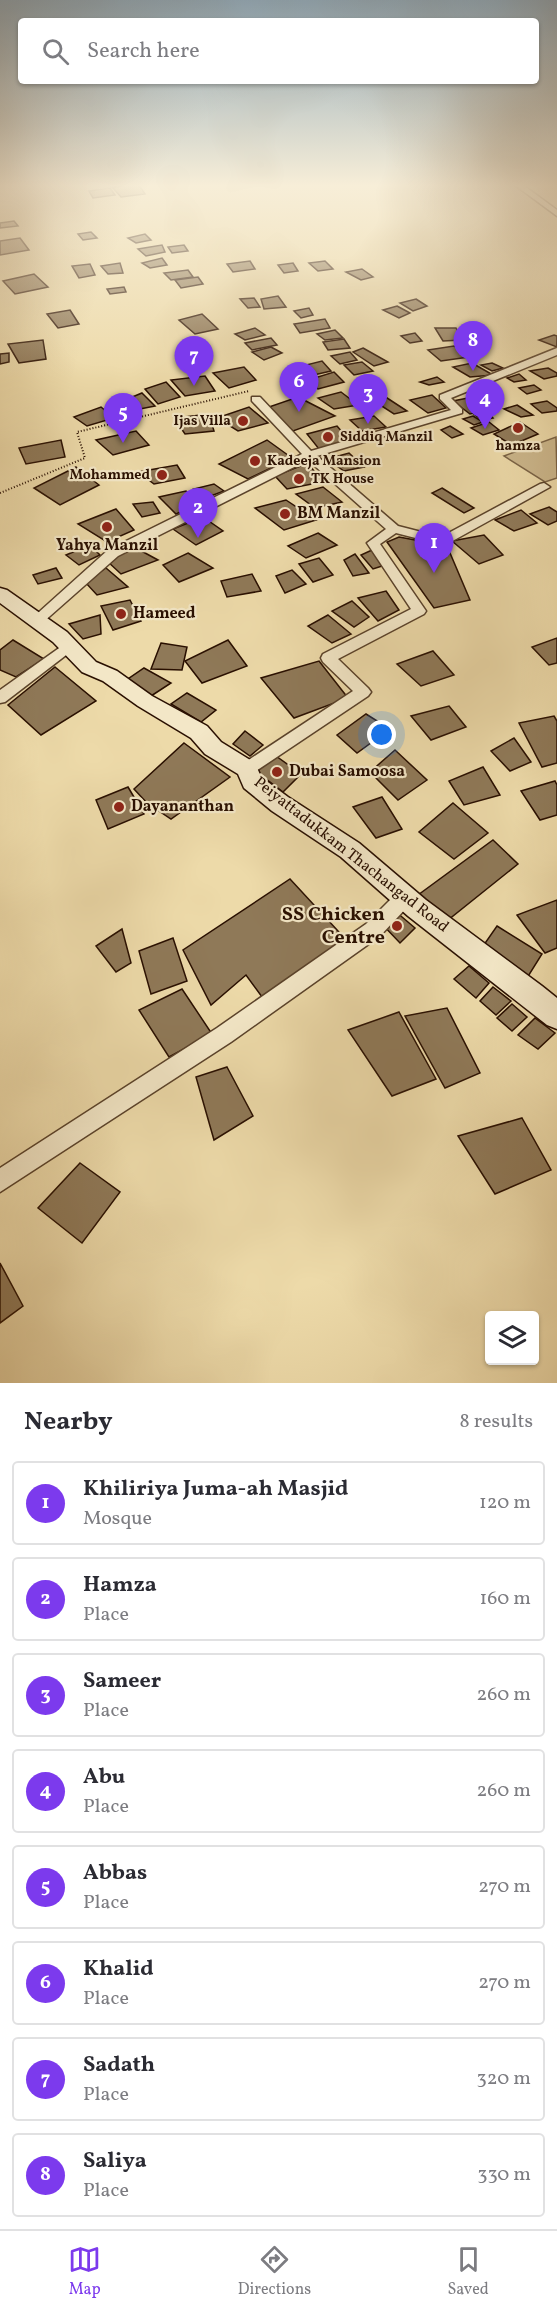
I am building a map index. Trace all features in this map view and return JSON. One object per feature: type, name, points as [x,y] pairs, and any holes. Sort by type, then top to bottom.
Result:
[{"type":"main road","name":"Peiyattadukkam Thachangad Road","points":[[0,594],[69,646],[89,667],[110,676],[145,701],[185,723],[199,732],[213,748],[248,769],[252,782],[280,804],[350,850],[417,908],[532,994],[557,1016]]},
{"type":"street","points":[[36,621],[113,553],[309,455],[458,411],[444,397],[557,351]]},
{"type":"street","points":[[254,394],[309,455],[394,529],[443,541],[543,487]]},
{"type":"street","points":[[248,769],[363,692],[328,658],[419,611],[373,543],[394,529]]},
{"type":"street","points":[[0,698],[69,646]]},
{"type":"street","points":[[0,1181],[64,1137],[224,1035],[373,930],[405,897]]},
{"type":"path","points":[[0,493],[85,458],[77,432],[254,394]]},
{"type":"shaded area","points":[[556,437],[557,478],[545,482],[504,456]]},
{"type":"building","points":[[0,250],[29,250],[0,255]]},
{"type":"building","points":[[139,250],[164,250],[165,252],[146,256]]},
{"type":"building","points":[[170,250],[188,251],[172,253]]},
{"type":"building","points":[[162,258],[167,265],[150,268],[142,263]]},
{"type":"building","points":[[250,261],[255,269],[233,272],[227,264]]},
{"type":"building","points":[[325,261],[333,269],[318,271],[309,263]]},
{"type":"building","points":[[120,263],[123,273],[108,274],[101,266]]},
{"type":"building","points":[[293,263],[298,271],[284,273],[278,265]]},
{"type":"building","points":[[90,264],[95,275],[79,278],[72,266]]},
{"type":"building","points":[[362,269],[373,277],[361,280],[346,272]]},
{"type":"building","points":[[188,270],[193,277],[171,280],[164,273]]},
{"type":"building","points":[[34,274],[48,287],[15,294],[3,281]]},
{"type":"building","points":[[198,277],[203,284],[181,288],[175,280]]},
{"type":"building","points":[[124,287],[126,292],[110,294],[107,289]]},
{"type":"building","points":[[278,296],[286,307],[264,309],[261,299]]},
{"type":"building","points":[[254,298],[260,307],[248,308],[240,299]]},
{"type":"building","points":[[416,299],[427,306],[413,311],[400,303]]},
{"type":"building","points":[[397,306],[410,313],[399,318],[383,310]]},
{"type":"building","points":[[309,308],[313,315],[301,318],[294,311]]},
{"type":"building","points":[[70,310],[79,324],[58,328],[47,314]]},
{"type":"building","points":[[202,314],[218,329],[195,334],[179,320]]},
{"type":"building","points":[[325,319],[330,328],[300,333],[294,324]]},
{"type":"building","points":[[255,328],[265,335],[245,340],[235,334]]},
{"type":"building","points":[[435,328],[456,328],[462,340],[443,341]]},
{"type":"building","points":[[335,330],[343,338],[325,340],[317,334]]},
{"type":"building","points":[[415,333],[422,341],[410,343],[401,336]]},
{"type":"building","points":[[557,336],[557,347],[539,340]]},
{"type":"building","points":[[271,338],[277,345],[252,350],[245,343]]},
{"type":"building","points":[[344,339],[350,348],[328,350],[323,342]]},
{"type":"building","points":[[43,340],[46,359],[19,363],[8,344]]},
{"type":"building","points":[[454,346],[469,357],[441,361],[428,350]]},
{"type":"building","points":[[271,347],[282,353],[264,360],[252,352]]},
{"type":"building","points":[[363,348],[388,362],[374,366],[353,352]]},
{"type":"building","points":[[350,352],[357,360],[340,364],[331,356]]},
{"type":"building","points":[[9,353],[9,362],[0,364],[0,354]]},
{"type":"building","points":[[322,361],[331,371],[305,377],[294,368]]},
{"type":"building","points":[[362,362],[373,371],[354,375],[344,365]]},
{"type":"building","points":[[472,363],[493,375],[470,377],[453,367]]},
{"type":"building","points":[[492,363],[503,368],[492,371],[481,365]]},
{"type":"building","points":[[244,367],[256,380],[229,388],[213,373]]},
{"type":"building","points":[[548,368],[557,373],[557,376],[544,379],[530,371]]},
{"type":"building","points":[[334,372],[344,382],[318,389],[305,381]]},
{"type":"building","points":[[519,374],[526,380],[514,382],[507,378]]},
{"type":"building","points":[[205,376],[215,391],[185,396],[171,380]]},
{"type":"building","points":[[437,377],[444,382],[429,385],[420,382]]},
{"type":"building","points":[[166,382],[180,397],[158,404],[145,389]]},
{"type":"building","points":[[534,385],[541,390],[527,394],[519,388]]},
{"type":"building","points":[[341,392],[358,405],[334,409],[318,398]]},
{"type":"building","points":[[142,393],[155,406],[135,410],[125,400]]},
{"type":"building","points":[[432,395],[446,408],[428,413],[410,400]]},
{"type":"building","points":[[384,396],[407,411],[394,414],[374,401]]},
{"type":"building","points":[[478,396],[492,408],[470,414],[453,401]]},
{"type":"building","points":[[298,397],[335,416],[293,431],[266,408]]},
{"type":"building","points":[[547,401],[557,408],[557,411],[542,413],[531,404]]},
{"type":"building","points":[[517,405],[533,415],[521,417],[504,409]]},
{"type":"building","points":[[101,407],[114,418],[87,426],[74,417]]},
{"type":"building","name":"Ijas Villa","points":[[249,407],[268,423],[238,431],[217,418]]},
{"type":"building","points":[[487,411],[493,418],[482,420],[474,414]]},
{"type":"building","points":[[209,414],[214,431],[185,434],[174,418]]},
{"type":"building","points":[[374,416],[386,427],[362,431],[350,420]]},
{"type":"building","points":[[473,416],[483,422],[474,425],[463,419]]},
{"type":"building","points":[[489,422],[499,430],[483,435],[471,428]]},
{"type":"building","name":"hamza","points":[[520,422],[538,434],[512,445],[494,434]]},
{"type":"building","name":"Siddiq Manzil","points":[[337,426],[349,440],[319,449],[307,434]]},
{"type":"building","points":[[450,426],[463,434],[452,438],[441,430]]},
{"type":"building","points":[[136,431],[149,445],[113,455],[96,440]]},
{"type":"building","points":[[61,440],[65,457],[26,464],[19,448]]},
{"type":"building","name":"Kadeeja Mansion","points":[[267,440],[292,458],[248,479],[219,464]]},
{"type":"building","points":[[349,453],[364,467],[344,471],[327,459]]},
{"type":"building","name":"TK House","points":[[308,463],[322,482],[287,489],[275,476]]},
{"type":"building","name":"Mohammed","points":[[177,465],[185,478],[154,484],[138,472]]},
{"type":"building","points":[[76,467],[99,485],[60,505],[34,488]]},
{"type":"building","points":[[214,484],[224,491],[208,497],[194,489]]},
{"type":"building","points":[[323,487],[342,502],[315,508],[296,494]]},
{"type":"building","points":[[442,488],[474,508],[464,513],[432,493]]},
{"type":"building","points":[[186,491],[200,503],[176,514],[159,497]]},
{"type":"building","name":"BM Manzil","points":[[286,500],[316,520],[284,530],[255,508]]},
{"type":"building","points":[[153,502],[160,513],[142,517],[133,504]]},
{"type":"building","points":[[549,507],[557,512],[557,521],[548,525],[530,514]]},
{"type":"building","name":"Yahya Manzil","points":[[116,509],[134,530],[107,542],[78,524]]},
{"type":"building","points":[[521,510],[537,523],[514,531],[495,520]]},
{"type":"building","points":[[203,517],[223,531],[196,545],[173,529]]},
{"type":"building","points":[[318,533],[337,545],[306,558],[288,546]]},
{"type":"building","points":[[484,535],[503,555],[479,564],[452,541]]},
{"type":"building","points":[[399,537],[447,546],[470,600],[434,608],[387,542]]},
{"type":"building","points":[[90,545],[100,555],[79,565],[66,555]]},
{"type":"building","points":[[134,547],[158,560],[121,574],[107,561]]},
{"type":"building","points":[[372,550],[382,566],[373,569],[361,555]]},
{"type":"building","points":[[188,553],[213,568],[179,582],[163,565]]},
{"type":"building","points":[[355,554],[369,573],[353,576],[344,560]]},
{"type":"building","points":[[319,558],[333,575],[313,582],[299,564]]},
{"type":"building","points":[[56,568],[62,578],[38,584],[33,575]]},
{"type":"building","points":[[106,568],[128,587],[97,595],[85,582]]},
{"type":"building","points":[[292,570],[306,584],[285,593],[276,576]]},
{"type":"building","points":[[252,574],[261,591],[227,597],[221,581]]},
{"type":"building","points":[[386,591],[399,610],[378,621],[358,598]]},
{"type":"building","name":"Hameed","points":[[130,600],[141,621],[113,630],[101,606]]},
{"type":"building","points":[[352,601],[369,617],[354,627],[332,611]]},
{"type":"building","points":[[100,615],[101,634],[83,639],[69,624]]},
{"type":"building","points":[[328,615],[351,634],[332,643],[308,626]]},
{"type":"building","points":[[557,638],[557,663],[549,665],[532,647]]},
{"type":"building","points":[[13,640],[44,659],[16,677],[0,670],[0,650]]},
{"type":"building","points":[[228,640],[247,666],[202,683],[185,661]]},
{"type":"building","points":[[161,643],[187,647],[182,670],[151,669]]},
{"type":"building","points":[[433,651],[454,675],[421,686],[397,664]]},
{"type":"building","points":[[319,661],[348,698],[294,718],[261,678]]},
{"type":"building","points":[[55,667],[96,701],[41,735],[8,705]]},
{"type":"building","points":[[144,668],[171,683],[151,696],[125,681]]},
{"type":"building","points":[[187,693],[216,710],[201,722],[171,704]]},
{"type":"building","points":[[449,706],[466,727],[431,740],[411,716]]},
{"type":"building","points":[[366,714],[390,729],[357,753],[337,735]]},
{"type":"building","points":[[554,716],[557,721],[557,763],[542,767],[519,723]]},
{"type":"building","points":[[245,731],[263,745],[250,756],[233,744]]},
{"type":"building","points":[[514,738],[531,762],[510,771],[491,751]]},
{"type":"building","points":[[184,743],[230,777],[171,819],[147,803],[134,789]]},
{"type":"building","points":[[395,750],[427,780],[398,800],[370,772]]},
{"type":"building","name":"Dubai Samoosa","points":[[276,756],[301,774],[283,792],[253,769]]},
{"type":"building","points":[[483,767],[500,795],[464,805],[449,781]]},
{"type":"building","points":[[555,781],[557,815],[540,820],[521,791]]},
{"type":"building","name":"Dayananthan","points":[[128,787],[144,814],[108,829],[96,800]]},
{"type":"building","points":[[382,797],[402,829],[376,838],[353,807]]},
{"type":"building","points":[[453,803],[488,833],[454,859],[419,832]]},
{"type":"building","points":[[493,840],[518,864],[448,920],[418,895]]},
{"type":"building","points":[[290,879],[351,945],[265,1001],[246,975],[211,1005],[183,950]]},
{"type":"building","points":[[557,900],[557,948],[545,953],[517,915]]},
{"type":"building","name":"SS Chicken Centre","points":[[395,911],[415,928],[400,943],[381,923]]},
{"type":"building","points":[[497,926],[542,954],[527,978],[481,949]]},
{"type":"building","points":[[122,929],[131,963],[116,972],[96,946]]},
{"type":"building","points":[[173,938],[187,981],[151,994],[139,951]]},
{"type":"building","points":[[469,966],[489,983],[476,998],[454,979]]},
{"type":"building","points":[[493,987],[511,1001],[496,1015],[480,1001]]},
{"type":"building","points":[[182,989],[212,1034],[169,1057],[139,1010]]},
{"type":"building","points":[[512,1004],[527,1017],[512,1031],[497,1018]]},
{"type":"building","points":[[447,1008],[480,1073],[445,1088],[405,1016]]},
{"type":"building","points":[[399,1012],[436,1079],[392,1096],[348,1030]]},
{"type":"building","points":[[535,1018],[555,1033],[538,1049],[518,1035]]},
{"type":"building","points":[[227,1067],[253,1116],[214,1140],[196,1077]]},
{"type":"building","points":[[522,1118],[551,1170],[495,1194],[458,1136]]},
{"type":"building","points":[[80,1163],[120,1192],[82,1243],[38,1208]]},
{"type":"building","points":[[0,1263],[23,1306],[0,1323]]},
{"type":"place","name":"Saliya","points":[[473,371]]},
{"type":"place","name":"Sadath","points":[[194,386]]},
{"type":"place","name":"Khalid","points":[[299,412]]},
{"type":"place","name":"Ijas Villa","points":[[243,421]]},
{"type":"place","name":"Sameer","points":[[368,424]]},
{"type":"place","name":"hamza","points":[[518,428]]},
{"type":"place","name":"Abu","points":[[485,429]]},
{"type":"place","name":"Siddiq Manzil","points":[[328,437]]},
{"type":"place","name":"Abbas","points":[[123,443]]},
{"type":"place","name":"Kadeeja Mansion","points":[[255,461]]},
{"type":"place","name":"Mohammed","points":[[162,475]]},
{"type":"place","name":"TK House","points":[[299,479]]},
{"type":"place","name":"BM Manzil","points":[[285,514]]},
{"type":"place","name":"Yahya Manzil","points":[[107,527]]},
{"type":"place","name":"Hamza","points":[[198,538]]},
{"type":"place","name":"Khiliriya Juma-ah Masjid","points":[[434,573]]},
{"type":"place","name":"Hameed","points":[[121,614]]},
{"type":"place","name":"Dubai Samoosa","points":[[277,772]]},
{"type":"place","name":"Dayananthan","points":[[119,807]]},
{"type":"place","name":"SS Chicken Centre","points":[[397,926]]}]
